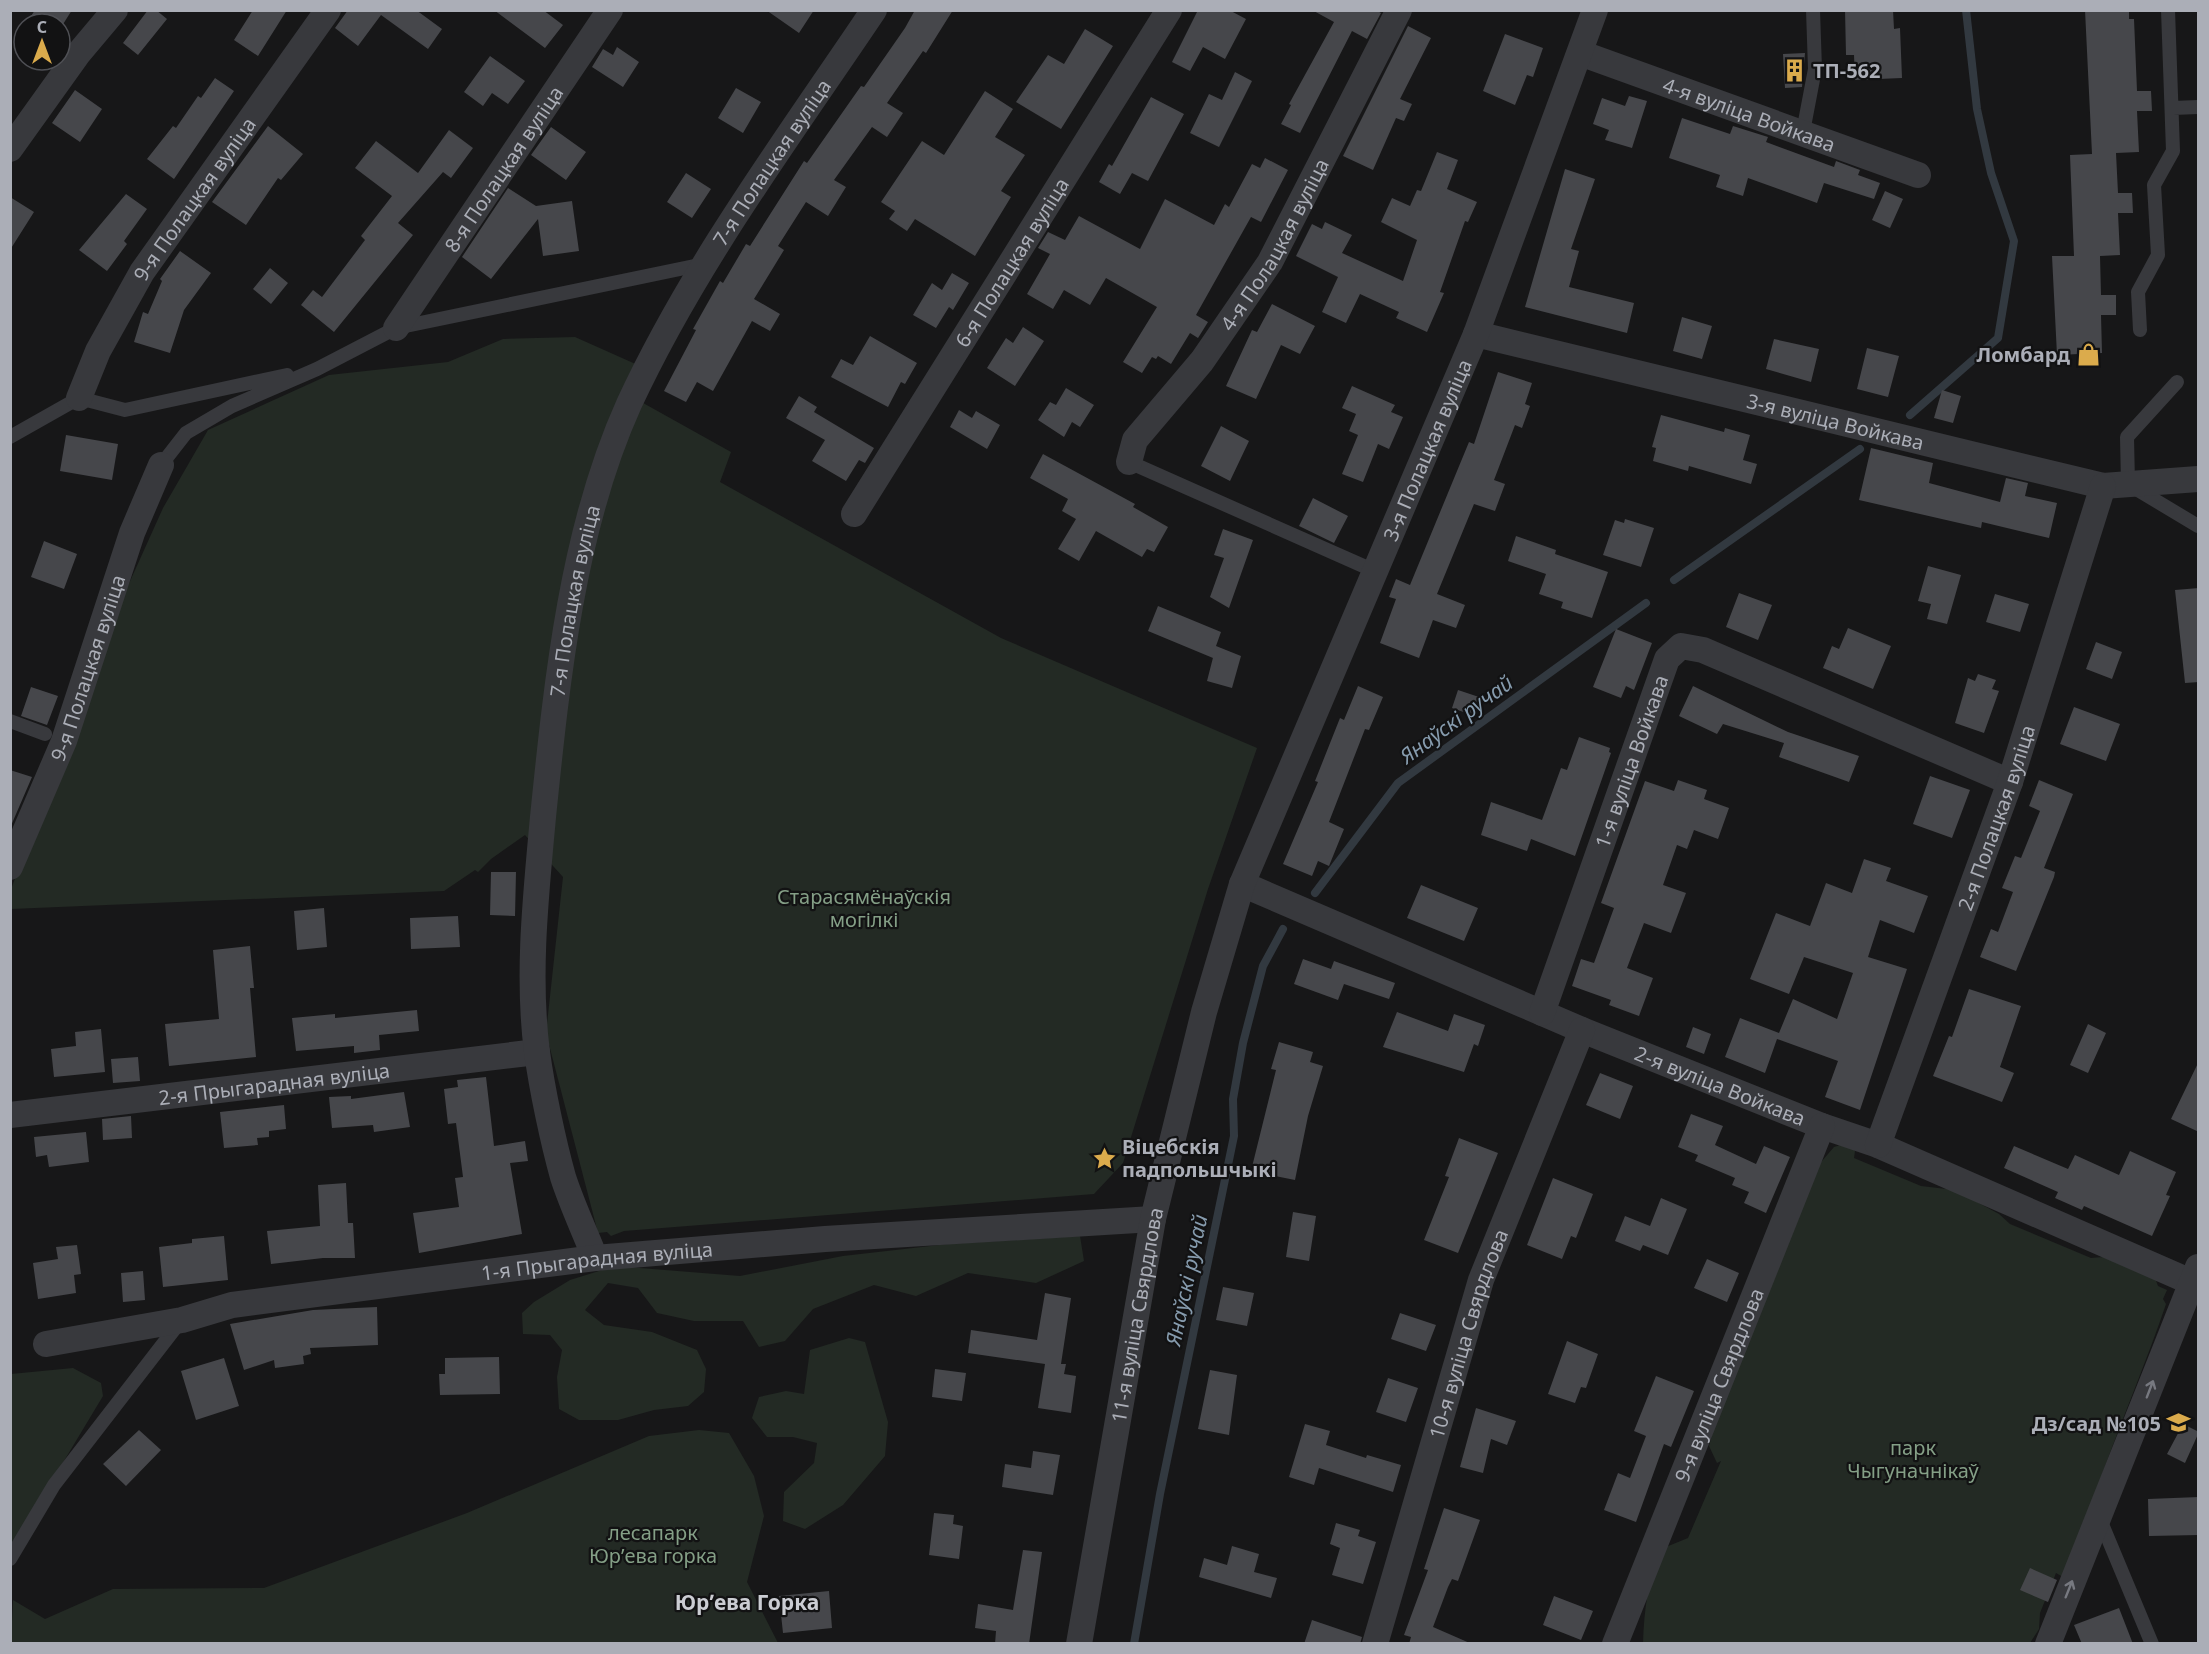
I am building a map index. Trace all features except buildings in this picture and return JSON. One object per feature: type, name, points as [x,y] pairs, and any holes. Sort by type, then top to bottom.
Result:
[{"type":"street","points":[[10,149],[78,54],[115,10]]},
{"type":"street","name":"9-я Полацкая вуліца","points":[[79,398],[98,351],[142,272],[328,10]]},
{"type":"street","name":"8-я Полацкая вуліца","points":[[396,328],[610,10]]},
{"type":"street","name":"7-я Полацкая вуліца","points":[[595,1258],[564,1178],[537,1052],[533,984],[538,869],[551,736],[575,588],[597,484],[630,403],[704,264],[874,10]]},
{"type":"street","name":"6-я Полацкая вуліца","points":[[854,514],[1169,10]]},
{"type":"street","name":"4-я Полацкая вуліца","points":[[1129,462],[1135,440],[1202,361],[1270,262],[1399,10]]},
{"type":"street","name":"3-я Полацкая вуліца","points":[[1242,884],[1377,572],[1476,334],[1595,10]]},
{"type":"street","name":"4-я вуліца Войкава","points":[[1580,53],[1918,175]]},
{"type":"street","name":"3-я вуліца Войкава","points":[[1476,334],[2116,485],[2199,479]]},
{"type":"street","name":"9-я Полацкая вуліца","points":[[10,867],[64,741],[132,532],[161,465]]},
{"type":"street","name":"2-я Полацкая вуліца","points":[[1878,1145],[2116,485]]},
{"type":"street","name":"1-я вуліца Войкава","points":[[1542,1013],[1667,659],[1681,646],[1703,650],[2010,782]]},
{"type":"street","name":"2-я вуліца Войкава","points":[[1242,884],[1582,1030],[1822,1126],[1878,1145],[2196,1278]]},
{"type":"street","name":"11-я вуліца Свярдлова","points":[[1079,1644],[1153,1220],[1204,1012],[1242,884]]},
{"type":"street","name":"10-я вуліца Свярдлова","points":[[1375,1644],[1481,1281],[1582,1030]]},
{"type":"street","name":"2-я Прыгарадная вуліца","points":[[10,1115],[537,1052]]},
{"type":"street","name":"9-я вуліца Свярдлова","points":[[1616,1644],[1822,1126]]},
{"type":"street","name":"1-я Прыгарадная вуліца","points":[[46,1344],[182,1320],[232,1305],[595,1258],[825,1239],[1153,1220]]},
{"type":"street","points":[[2048,1644],[2196,1278]]},
{"type":"lane","points":[[1803,132],[1815,69],[1813,10]]},
{"type":"lane","points":[[2139,330],[2138,292],[2158,255],[2154,184],[2173,151],[2168,10]]},
{"type":"lane","points":[[2173,108],[2199,106]]},
{"type":"lane","points":[[161,465],[186,433],[232,406],[317,369],[396,328],[704,264]]},
{"type":"lane","points":[[10,437],[79,398],[125,410],[317,369]]},
{"type":"lane","points":[[2177,382],[2127,437],[2116,485],[2199,526]]},
{"type":"lane","points":[[1129,462],[1377,572]]},
{"type":"lane","points":[[10,721],[45,734]]},
{"type":"lane","points":[[10,1558],[54,1485],[182,1320]]},
{"type":"lane","points":[[2098,1516],[2152,1644]]},
{"type":"green space","name":"Старасямёнаўскія могілкі","points":[[575,337],[640,366],[627,394],[731,452],[720,482],[1001,638],[1257,748],[1208,889],[1123,1163],[1094,1194],[624,1231],[611,1236],[607,1232],[598,1233],[546,1033],[563,877],[525,835],[491,859],[478,872],[475,870],[444,891],[11,909],[10,892],[104,639],[163,508],[208,430],[329,375],[448,362],[503,339]]},
{"type":"green space","name":"парк Чыгуначнікаў","points":[[1847,1143],[1855,1151],[1854,1158],[1921,1186],[1955,1190],[1999,1214],[2010,1224],[2091,1258],[2103,1257],[2155,1278],[2158,1286],[2167,1290],[2163,1299],[2166,1304],[2159,1325],[2104,1469],[2081,1537],[2063,1577],[2056,1573],[2040,1613],[2039,1629],[2030,1643],[1643,1644],[1648,1595],[1661,1549],[1688,1538],[1721,1461],[1717,1463],[1709,1446],[1729,1374],[1810,1175],[1834,1147]]},
{"type":"green space","points":[[1080,1236],[1084,1261],[1036,1283],[968,1273],[916,1296],[874,1285],[813,1309],[785,1341],[759,1347],[743,1321],[694,1321],[657,1313],[638,1288],[608,1283],[585,1310],[604,1325],[652,1332],[697,1350],[706,1369],[704,1392],[688,1406],[654,1410],[618,1420],[579,1420],[559,1409],[557,1377],[562,1350],[550,1335],[523,1334],[522,1313],[534,1302],[570,1280],[615,1266],[740,1276],[843,1256],[948,1244]]},
{"type":"green space","points":[[849,1338],[865,1342],[888,1422],[885,1456],[843,1505],[805,1529],[783,1521],[784,1492],[814,1463],[817,1443],[793,1437],[767,1437],[752,1418],[759,1397],[786,1391],[804,1394],[810,1350]]},
{"type":"green space","points":[[73,1368],[101,1383],[103,1396],[11,1549],[11,1374]]},
{"type":"green space","name":"лесапарк Юрʼева горка","points":[[699,1430],[729,1433],[754,1476],[764,1516],[747,1582],[778,1643],[11,1643],[13,1600],[45,1619],[113,1589],[264,1588],[467,1513],[649,1436]]},
{"type":"waterway","name":"Янаўскі ручай","points":[[1910,415],[1998,338],[2014,241],[1991,173],[1977,109],[1966,10]]},
{"type":"waterway","name":"Янаўскі ручай","points":[[1674,580],[1860,449]]},
{"type":"waterway","name":"Янаўскі ручай","points":[[1315,893],[1398,783],[1646,603]]},
{"type":"waterway","name":"Янаўскі ручай","points":[[1134,1644],[1160,1494],[1234,1136],[1233,1099],[1243,1043],[1263,966],[1283,929]]},
{"type":"place","name":"ТП-562","points":[[1795,70]]},
{"type":"place","name":"Ломбард","points":[[2088,354]]},
{"type":"place","name":"Віцебскія падпольшчыкі","points":[[1104,1158]]},
{"type":"place","name":"Дз/сад №105","points":[[2179,1423]]},
{"type":"district","name":"Юрʼева Горка","points":[[747,1602]]}]
